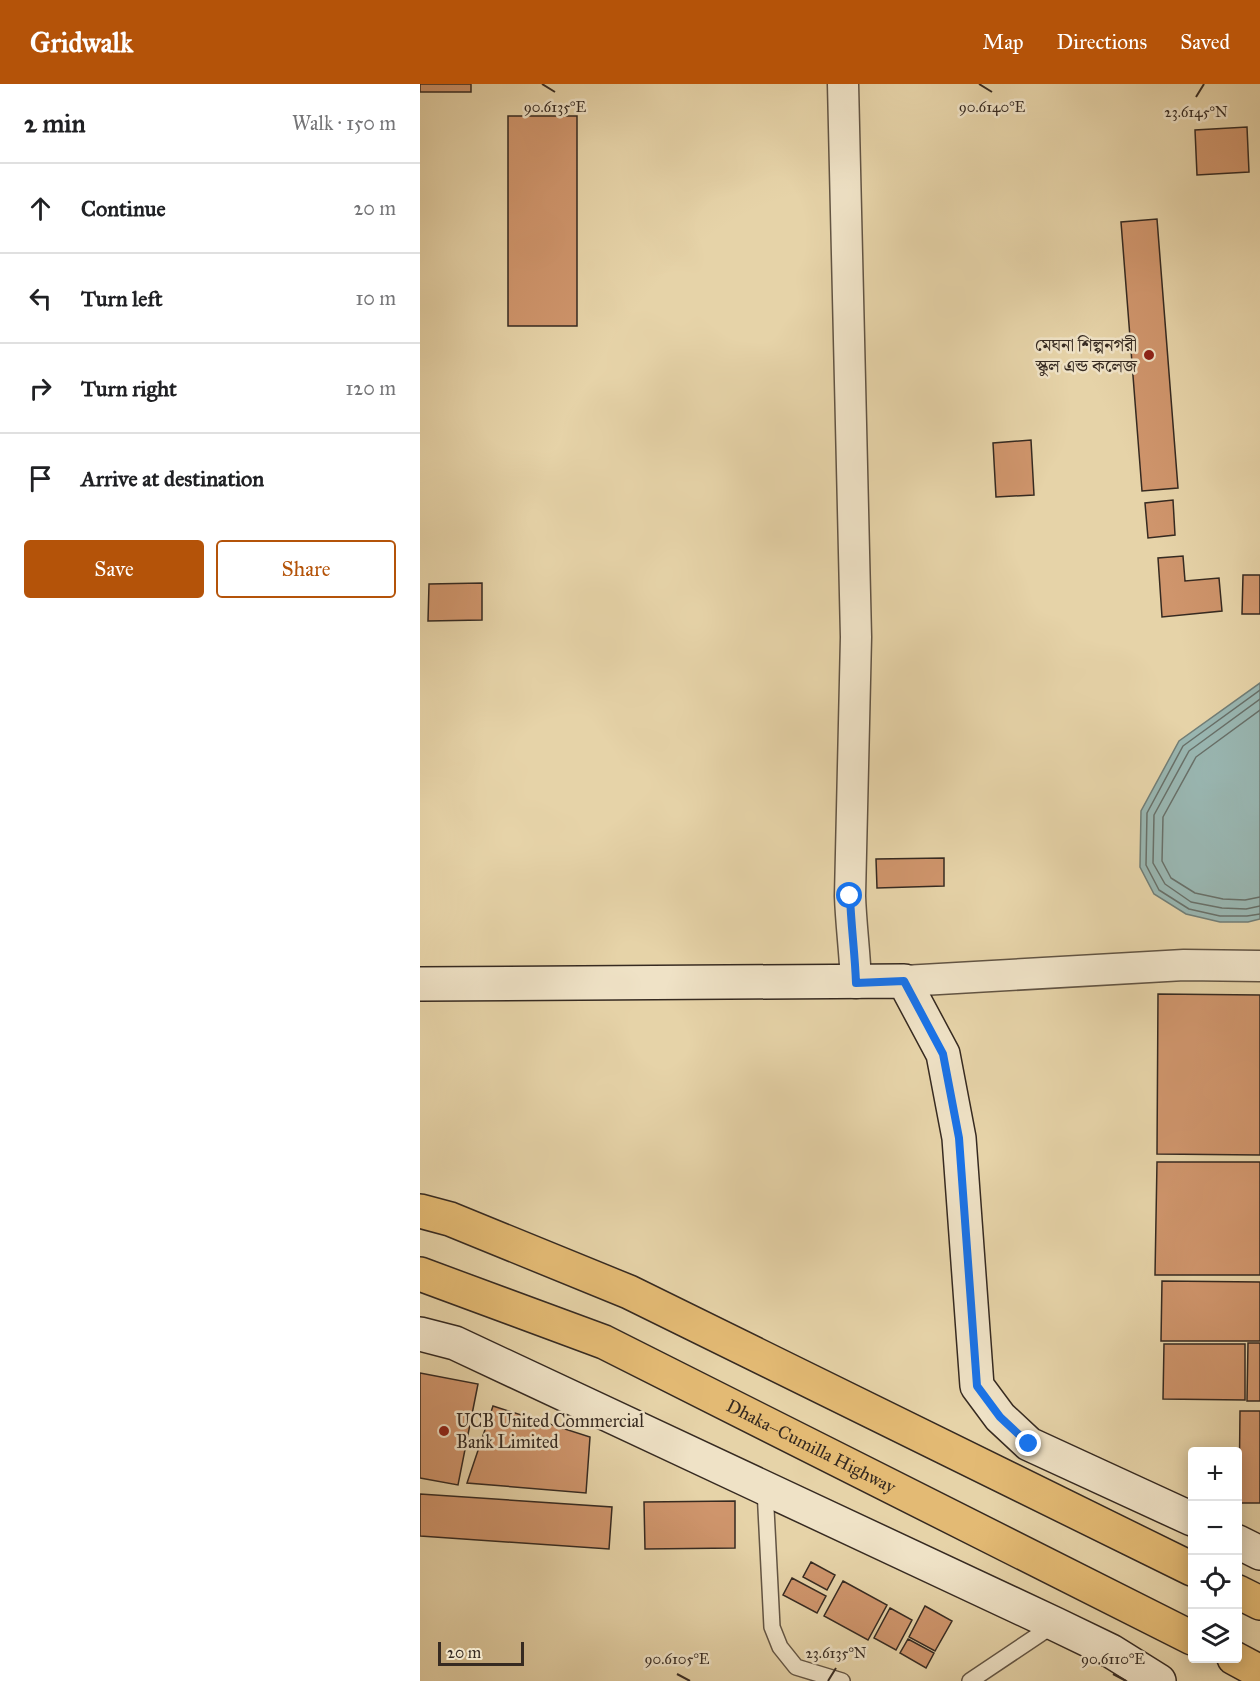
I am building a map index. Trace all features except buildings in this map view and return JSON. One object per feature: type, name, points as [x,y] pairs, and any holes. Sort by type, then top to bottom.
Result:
[{"type":"highway","points":[[420,1211],[450,1219],[629,1292],[1188,1567]]},
{"type":"highway","name":"Dhaka–Cumilla Highway","points":[[420,1274],[604,1342],[1188,1636]]},
{"type":"highway","points":[[1242,1594],[1260,1603]]},
{"type":"highway","points":[[1242,1663],[1260,1672]]},
{"type":"street","points":[[843,84],[856,637],[850,896],[856,983]]},
{"type":"street","points":[[420,984],[856,983],[1184,965],[1260,966]]},
{"type":"street","points":[[904,981],[943,1054],[959,1138],[977,1386],[1000,1417],[1029,1444],[1188,1517]]},
{"type":"street","points":[[420,1334],[455,1343],[1055,1624],[1111,1651],[1158,1681]]},
{"type":"street","points":[[1242,1544],[1260,1553]]},
{"type":"lane","points":[[765,1488],[772,1628],[780,1647],[796,1667],[843,1681]]},
{"type":"lane","points":[[970,1681],[1055,1624]]},
{"type":"water","points":[[1260,683],[1260,919],[1248,922],[1220,922],[1186,914],[1154,894],[1140,867],[1141,811],[1179,741]]},
{"type":"place","name":"মেঘনা শিল্পনগরী স্কুল এন্ড কলেজ","points":[[1149,355]]},
{"type":"place","name":"UCB United Commercial Bank Limited","points":[[444,1431]]},
{"type":"route","points":[[850,896],[856,983],[904,981],[943,1054],[959,1138],[977,1386],[1000,1417],[1029,1444]]}]
